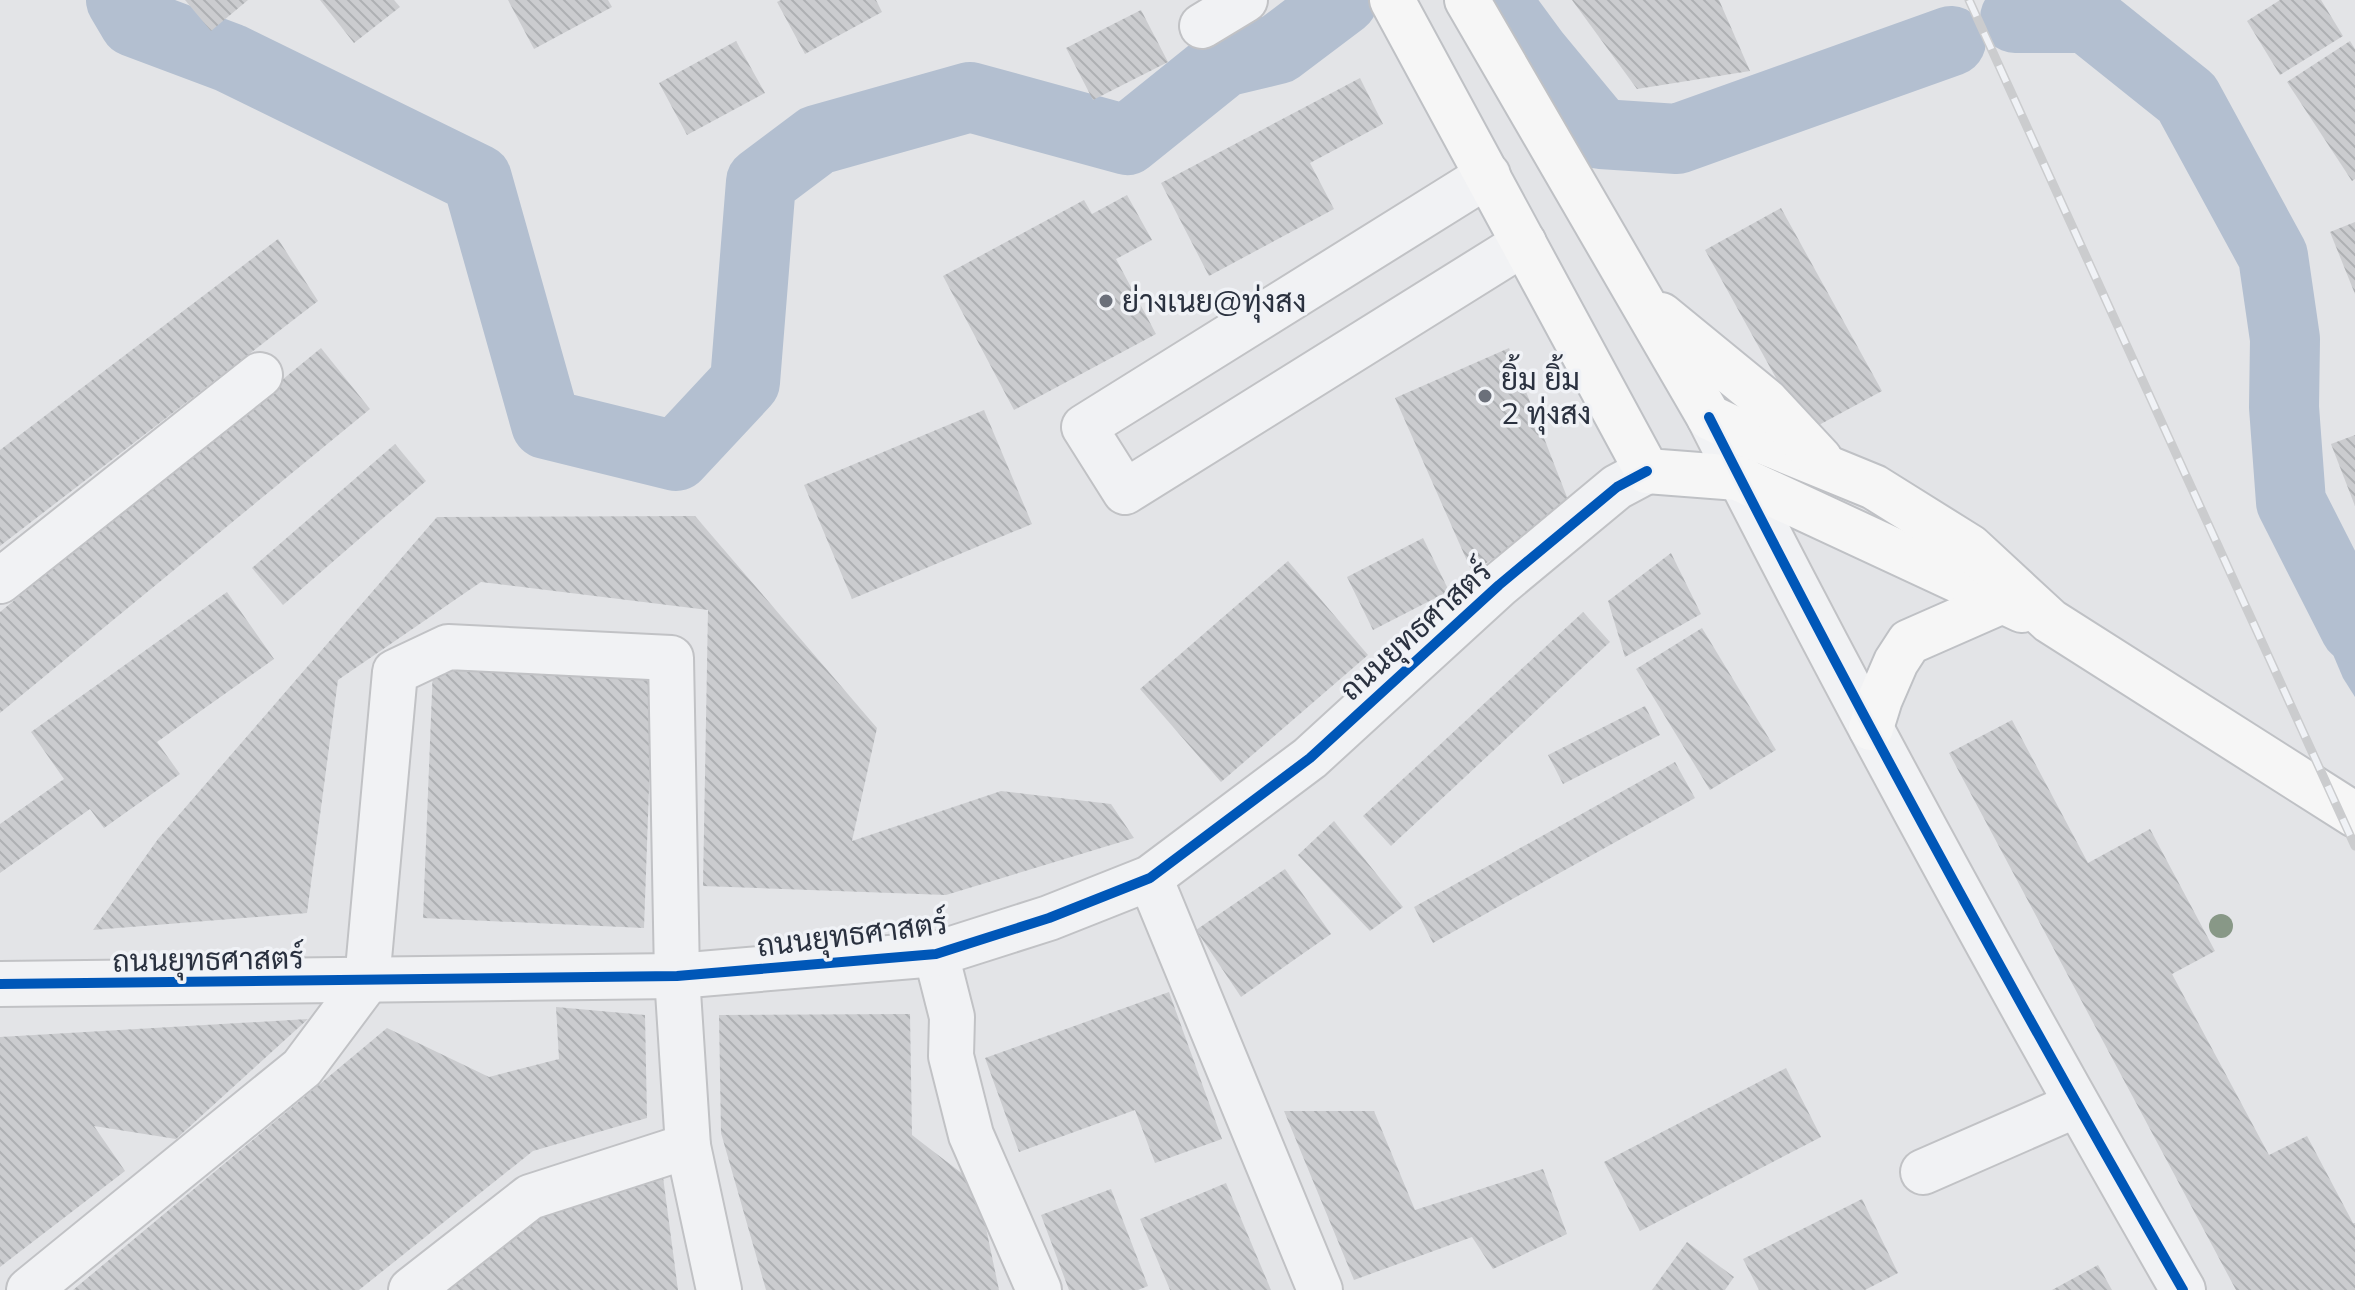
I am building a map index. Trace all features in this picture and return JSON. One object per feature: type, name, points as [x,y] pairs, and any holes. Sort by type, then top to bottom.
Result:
[{"type":"main road","points":[[1392,0],[1647,471],[1738,478],[2000,602],[2050,621]]},
{"type":"main road","points":[[1467,0],[1709,417],[1874,487],[1970,547],[2050,621],[2355,815]]},
{"type":"main road","points":[[1638,295],[1766,401],[1827,467]]},
{"type":"main road","points":[[1871,728],[1896,662],[1909,642],[2000,602]]},
{"type":"street","points":[[1202,26],[1245,0]]},
{"type":"street","points":[[1488,175],[1084,427],[1125,492],[1524,243]]},
{"type":"street","points":[[0,581],[260,375]]},
{"type":"street","points":[[1709,417],[1738,478],[1871,728],[2076,1105],[2183,1290]]},
{"type":"street","name":"ถนนยุทธศาสตร์","points":[[0,984],[677,976],[936,954],[1049,918],[1150,878],[1310,758],[1499,585],[1617,487],[1647,471]]},
{"type":"street","points":[[29,1290],[302,1068],[367,981],[395,672],[448,647],[671,658],[677,976],[688,1146],[719,1290]]},
{"type":"street","points":[[1150,878],[1320,1290]]},
{"type":"street","points":[[936,954],[952,1017],[951,1056],[971,1135],[1039,1290]]},
{"type":"street","points":[[1923,1172],[2076,1105]]},
{"type":"street","points":[[411,1290],[530,1197],[688,1146]]},
{"type":"water","points":[[2318,507],[2355,568],[2355,697],[2343,678],[2278,525]]},
{"type":"building","points":[[185,0],[248,0],[211,31]]},
{"type":"building","points":[[320,0],[394,0],[400,7],[354,43]]},
{"type":"building","points":[[508,0],[608,0],[612,7],[534,49]]},
{"type":"building","points":[[876,0],[882,12],[805,54],[777,2]]},
{"type":"building","points":[[1572,0],[1719,0],[1750,71],[1637,89]]},
{"type":"building","points":[[2280,0],[2321,0],[2343,36],[2280,75],[2247,21]]},
{"type":"building","points":[[1141,10],[1168,62],[1093,100],[1066,48]]},
{"type":"building","points":[[736,41],[765,93],[687,135],[659,83]]},
{"type":"building","points":[[2350,41],[2355,49],[2355,179],[2352,181],[2287,82]]},
{"type":"building","points":[[1360,78],[1383,124],[1310,163],[1334,209],[1209,276],[1161,183]]},
{"type":"building","points":[[1127,195],[1152,240],[1116,259],[1156,334],[1014,410],[943,276],[1084,200],[1092,214]]},
{"type":"building","points":[[1781,208],[1882,391],[1806,432],[1705,250]]},
{"type":"building","points":[[2355,222],[2355,294],[2330,232]]},
{"type":"building","points":[[278,239],[318,301],[0,546],[0,450]]},
{"type":"building","points":[[321,348],[370,409],[0,713],[0,612]]},
{"type":"building","points":[[1509,348],[1572,510],[1472,572],[1395,398]]},
{"type":"building","points":[[984,410],[1032,524],[852,599],[804,485]]},
{"type":"building","points":[[2355,435],[2355,506],[2331,444]]},
{"type":"building","points":[[395,444],[426,481],[283,605],[252,568]]},
{"type":"building","points":[[695,516],[877,728],[852,841],[1001,791],[1111,804],[1134,838],[946,895],[703,886],[708,610],[481,582],[338,680],[307,913],[93,930],[158,839],[437,517]]},
{"type":"building","points":[[1423,538],[1449,591],[1373,630],[1347,577]]},
{"type":"building","points":[[1671,553],[1701,614],[1625,657],[1608,601]]},
{"type":"building","points":[[1288,561],[1368,655],[1221,782],[1140,689]]},
{"type":"building","points":[[227,592],[274,659],[157,742],[180,774],[104,828],[90,809],[0,873],[0,824],[64,779],[31,732]]},
{"type":"building","points":[[1583,612],[1610,642],[1391,846],[1363,816]]},
{"type":"building","points":[[1702,628],[1776,750],[1710,790],[1636,669]]},
{"type":"building","points":[[433,667],[653,677],[644,928],[423,918]]},
{"type":"building","points":[[1645,706],[1660,735],[1563,784],[1548,755]]},
{"type":"building","points":[[2012,720],[2088,863],[2150,829],[2215,951],[2172,974],[2269,1155],[2307,1136],[2355,1223],[2355,1290],[2236,1290],[1949,753]]},
{"type":"building","points":[[1675,762],[1695,798],[1433,943],[1414,907]]},
{"type":"building","points":[[1334,821],[1403,907],[1370,931],[1298,855]]},
{"type":"building","points":[[1285,869],[1331,934],[1241,997],[1196,930]]},
{"type":"building","points":[[1169,992],[1222,1139],[1155,1163],[1135,1110],[1019,1152],[985,1058]]},
{"type":"building","points":[[556,1007],[645,1015],[647,1118],[533,1151],[359,1290],[73,1290],[387,1028],[489,1077],[559,1059]]},
{"type":"building","points":[[910,1014],[912,1135],[977,1185],[999,1290],[766,1290],[721,1133],[719,1015]]},
{"type":"building","points":[[308,1019],[176,1139],[94,1126],[125,1171],[0,1267],[0,1037]]},
{"type":"building","points":[[1786,1068],[1821,1137],[1640,1231],[1604,1162]]},
{"type":"building","points":[[1284,1111],[1374,1111],[1415,1210],[1543,1169],[1567,1234],[1493,1269],[1472,1237],[1354,1280]]},
{"type":"building","points":[[663,1177],[678,1290],[443,1290],[529,1222]]},
{"type":"building","points":[[1226,1183],[1271,1290],[1170,1290],[1140,1219]]},
{"type":"building","points":[[1111,1189],[1148,1286],[1138,1290],[1069,1290],[1041,1215]]},
{"type":"building","points":[[1862,1199],[1898,1273],[1865,1290],[1759,1290],[1743,1259]]},
{"type":"building","points":[[1687,1242],[1734,1277],[1725,1290],[1652,1290]]},
{"type":"building","points":[[2098,1265],[2112,1290],[2052,1290]]},
{"type":"waterway","points":[[121,0],[134,22],[230,58],[477,179],[546,424],[676,456],[745,382],[761,182],[817,140],[970,97],[1127,140],[1224,62],[1278,49],[1343,0]]},
{"type":"waterway","points":[[1495,0],[1601,134],[1677,139],[1951,41]]},
{"type":"waterway","points":[[2015,18],[2087,18],[2187,98],[2273,256],[2285,339],[2284,407],[2291,502],[2355,628]]},
{"type":"railway","points":[[1969,0],[2355,846]]},
{"type":"cycle path","points":[[1709,417],[1940,856],[2183,1290]]},
{"type":"cycle path","points":[[0,984],[677,976],[936,954],[1049,918],[1150,878],[1310,758],[1499,585],[1617,487],[1647,471]]},
{"type":"place","name":"ย่างเนย@ทุ่งสง","points":[[1106,301]]},
{"type":"place","name":"ยิ้ม ยิ้ม 2 ทุ่งสง","points":[[1485,396]]}]
